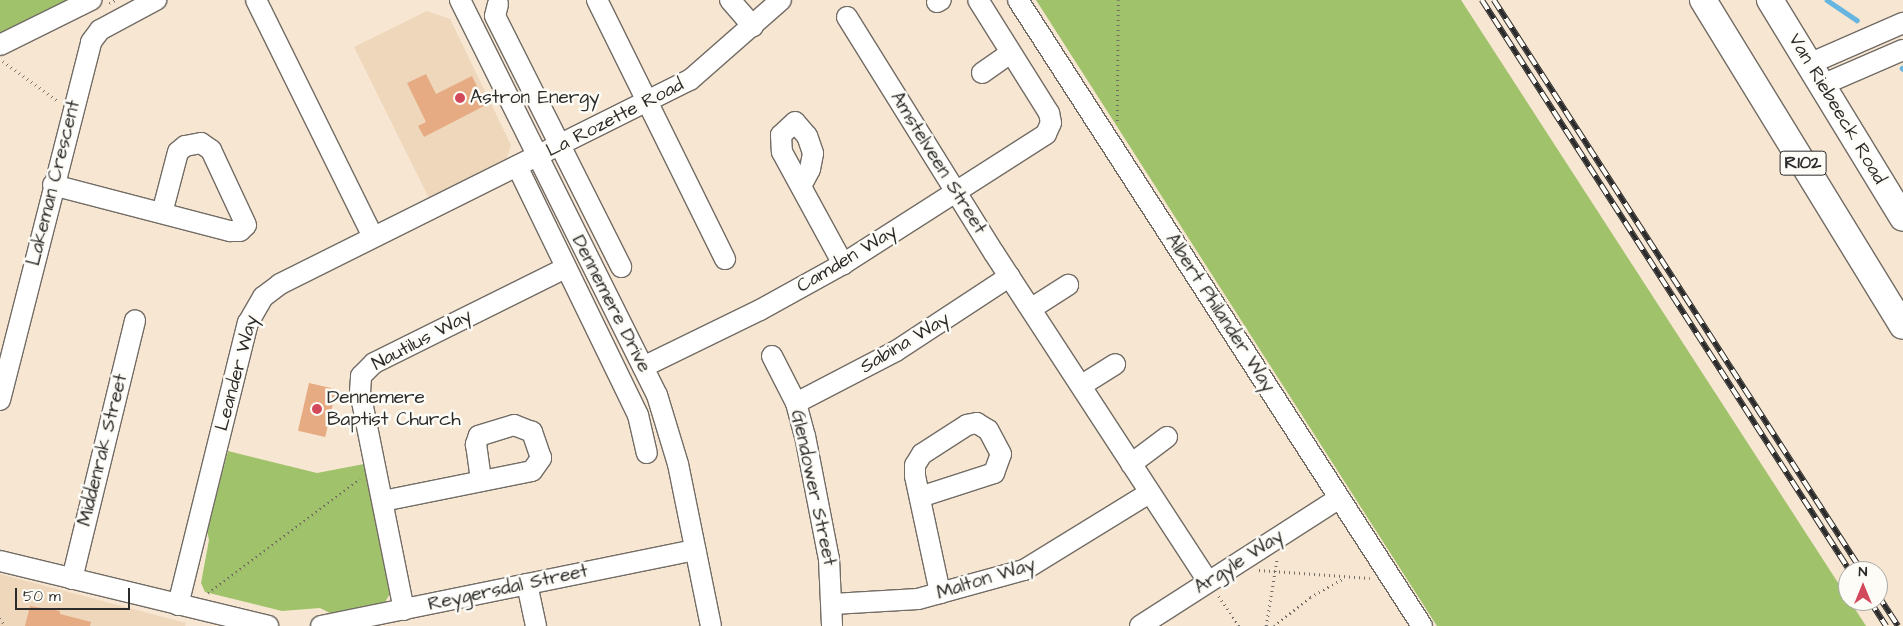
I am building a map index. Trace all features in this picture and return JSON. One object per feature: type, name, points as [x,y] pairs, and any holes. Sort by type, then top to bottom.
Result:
[{"type":"main road","name":"R102","points":[[1703,0],[1903,326]]},
{"type":"main road","name":"Van Riebeeck Road","points":[[1770,0],[1903,218]]},
{"type":"street","points":[[0,45],[91,0]]},
{"type":"street","name":"Lakeman Crescent","points":[[0,400],[83,64],[94,36],[121,17],[156,0]]},
{"type":"street","points":[[256,0],[373,237]]},
{"type":"street","name":"Dennemere Drive","points":[[460,0],[657,395],[670,434],[711,626]]},
{"type":"street","points":[[597,0],[725,259]]},
{"type":"street","points":[[730,0],[753,26]]},
{"type":"street","name":"La Rozette Road","points":[[538,156],[690,80],[781,0]]},
{"type":"street","points":[[978,0],[1011,53],[982,73]]},
{"type":"street","name":"Albert Philander Way","points":[[1018,0],[1422,626]]},
{"type":"street","points":[[498,4],[496,16],[559,146],[621,266]]},
{"type":"street","name":"Amstelveen Street","points":[[847,17],[1010,276],[1082,385],[1149,493],[1208,581]]},
{"type":"street","points":[[1815,74],[1903,23]]},
{"type":"street","points":[[1815,74],[1903,50]]},
{"type":"street","name":"Camden Way","points":[[642,367],[760,310],[843,264],[957,193],[1043,136],[1050,127],[1050,113],[1011,53]]},
{"type":"street","points":[[53,185],[235,232],[243,230],[246,224],[211,150],[201,143],[185,146],[178,152],[162,213]]},
{"type":"street","name":"Leander Way","points":[[178,605],[254,309],[275,287],[538,156]]},
{"type":"street","points":[[517,166],[638,415],[647,453]]},
{"type":"street","points":[[801,186],[843,264]]},
{"type":"street","name":"Nautilus Way","points":[[404,610],[360,392],[364,371],[374,363],[565,268]]},
{"type":"street","name":"Sabina Way","points":[[796,403],[896,351],[1010,276]]},
{"type":"street","points":[[1032,308],[1068,285]]},
{"type":"street","name":"Middenrak Street","points":[[72,578],[135,321]]},
{"type":"street","name":"Glendower Street","points":[[772,356],[796,403],[826,539],[833,604],[832,626]]},
{"type":"street","points":[[1082,385],[1115,364]]},
{"type":"street","points":[[1131,464],[1167,437]]},
{"type":"street","points":[[383,501],[481,481]]},
{"type":"street","name":"Malton Way","points":[[833,604],[904,602],[996,579],[1039,563],[1149,493]]},
{"type":"street","points":[[920,497],[940,593]]},
{"type":"street","name":"Argyle Way","points":[[1140,626],[1339,498]]},
{"type":"street","name":"Reygersdal Street","points":[[321,626],[695,550]]},
{"type":"street","points":[[0,561],[268,626]]},
{"type":"street","points":[[527,584],[536,626]]},
{"type":"path","points":[[1104,135],[1118,128],[1118,0]]},
{"type":"path","points":[[0,58],[72,111]]},
{"type":"path","points":[[202,611],[207,593],[366,475],[377,473]]},
{"type":"path","points":[[1266,626],[1279,547],[1273,539]]},
{"type":"path","points":[[1240,561],[1252,570],[1368,579],[1384,568]]},
{"type":"path","points":[[1274,626],[1310,597],[1345,577]]},
{"type":"path","points":[[1208,581],[1238,626]]},
{"type":"path","points":[[0,618],[6,626]]},
{"type":"shaded area","points":[[427,11],[450,19],[511,145],[506,161],[429,198],[354,47]]},
{"type":"shaded area","points":[[0,574],[186,623],[185,626],[0,626]]},
{"type":"green space","points":[[0,0],[76,0],[0,38]]},
{"type":"green space","points":[[1036,0],[1461,0],[1838,583],[1838,611],[1856,611],[1866,626],[1437,626]]},
{"type":"green space","points":[[228,451],[317,473],[364,464],[390,594],[385,602],[330,613],[320,608],[282,611],[205,592],[201,583],[209,540],[207,531]]},
{"type":"building","points":[[426,74],[436,94],[472,76],[486,105],[424,137],[418,126],[426,122],[407,83]]},
{"type":"building","name":"Dennemere Baptist Church","points":[[309,383],[336,389],[325,437],[298,431]]},
{"type":"building","points":[[30,606],[60,611],[60,614],[91,622],[90,626],[25,626]]},
{"type":"waterway","points":[[1827,0],[1857,20]]},
{"type":"railway","points":[[1482,0],[1844,561]]},
{"type":"railway","points":[[1494,0],[1856,561]]},
{"type":"railway","points":[[1888,610],[1898,626]]},
{"type":"railway","points":[[1876,611],[1886,626]]},
{"type":"place","name":"Astron Energy","points":[[460,98]]},
{"type":"place","name":"Dennemere Baptist Church","points":[[317,409]]}]
